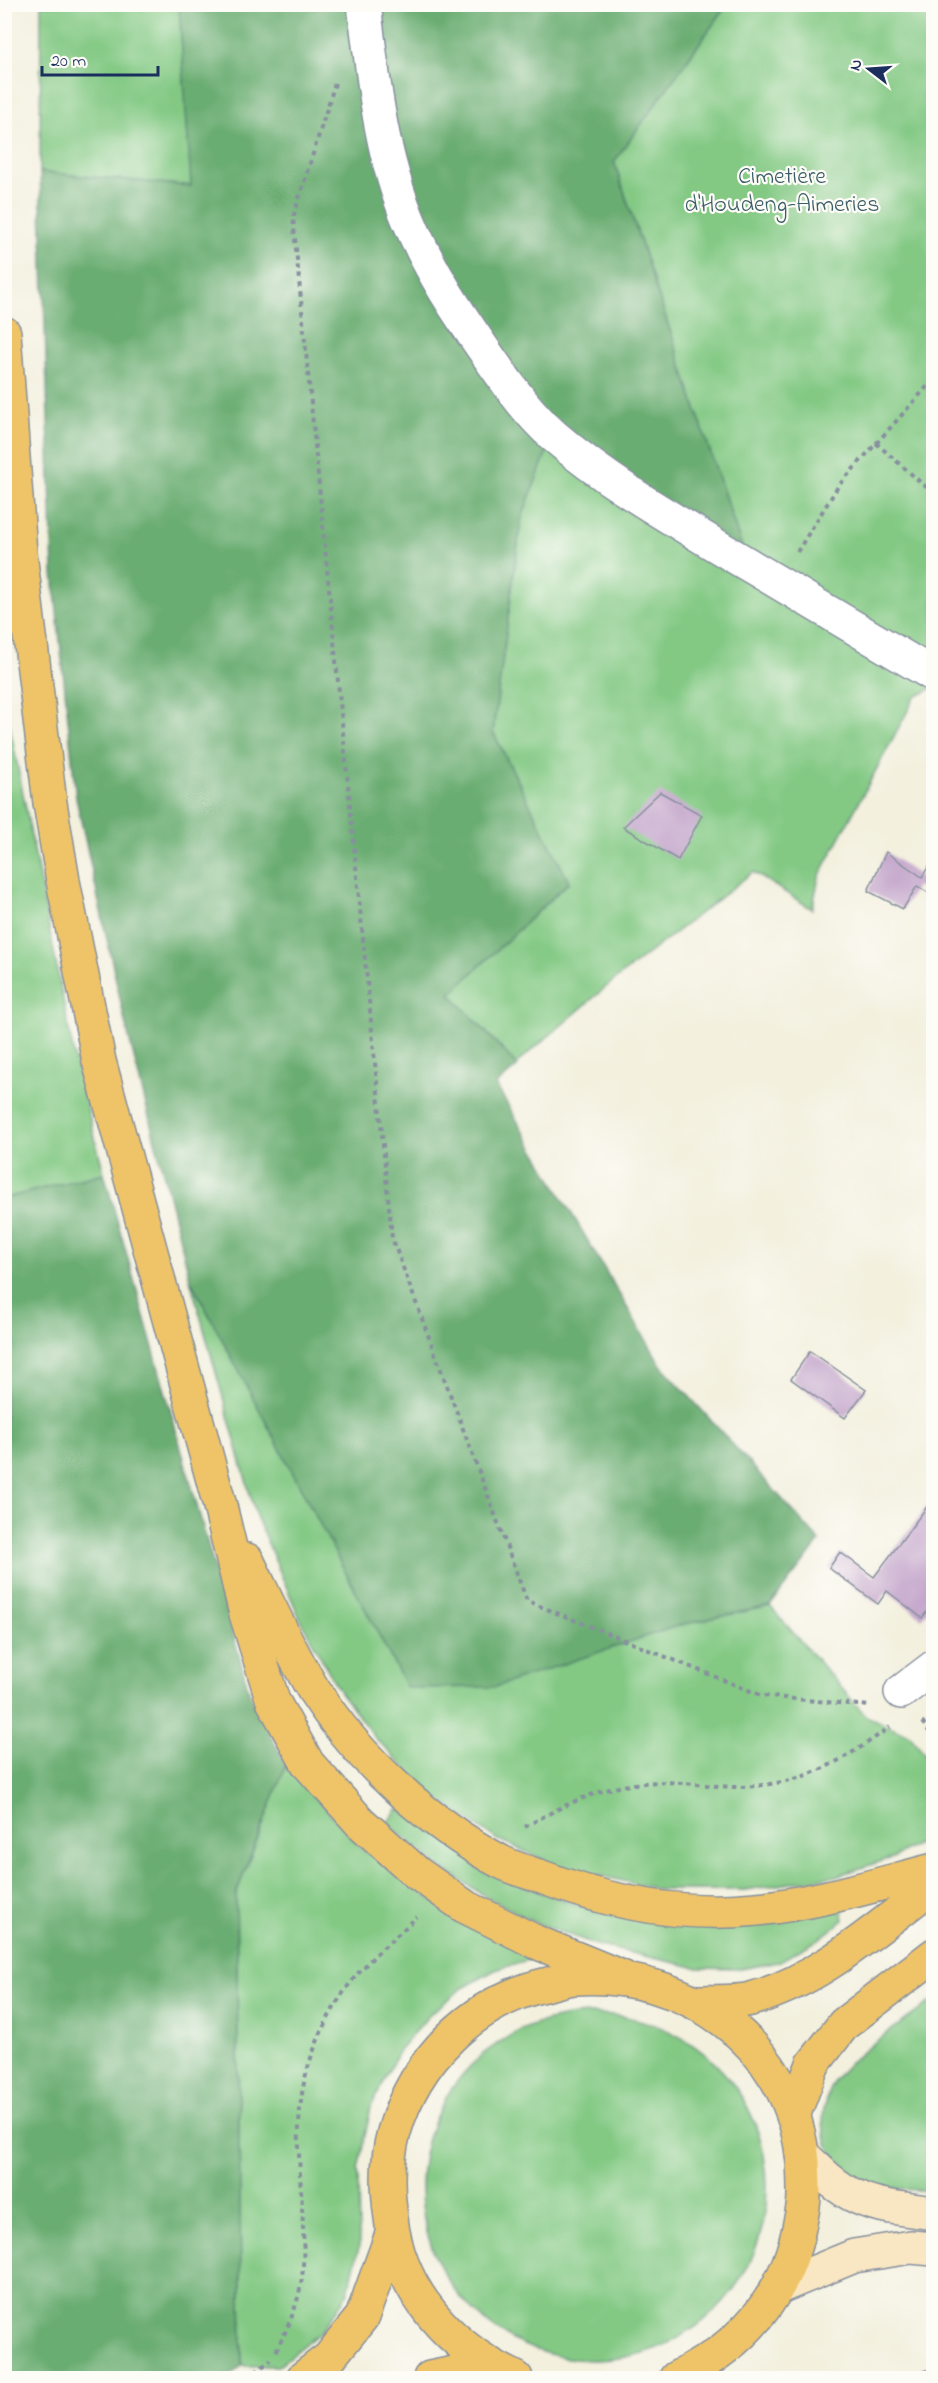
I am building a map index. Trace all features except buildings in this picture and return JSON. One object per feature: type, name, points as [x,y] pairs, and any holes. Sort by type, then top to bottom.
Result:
[{"type":"highway","points":[[4,333],[20,553],[50,803],[63,881],[99,1061],[220,1506],[246,1614],[273,1701],[308,1764],[360,1822],[417,1873],[464,1906],[536,1942],[624,1978],[661,1987],[696,2002],[728,2023],[755,2050],[777,2082],[793,2116],[802,2154],[804,2199],[796,2244],[779,2287],[759,2317],[733,2343],[704,2365],[676,2379]]},
{"type":"highway","points":[[220,1506],[313,1688],[352,1742],[390,1782],[443,1825],[502,1862],[571,1888],[631,1904],[690,1911],[756,1909],[815,1901],[933,1870]]},
{"type":"highway","points":[[696,2002],[749,2000],[795,1983],[837,1958],[933,1885]]},
{"type":"highway","points":[[793,2116],[813,2064],[843,2024],[933,1956]]},
{"type":"highway","points":[[502,2372],[455,2341],[427,2310],[406,2274],[392,2234],[387,2184],[393,2134],[412,2086],[441,2045],[479,2012],[524,1989],[574,1978],[624,1978]]},
{"type":"highway","points":[[303,2379],[329,2358],[362,2317],[392,2234]]},
{"type":"highway","points":[[430,2379],[502,2372]]},
{"type":"main road","points":[[802,2154],[820,2172],[858,2198],[892,2207],[933,2213]]},
{"type":"main road","points":[[779,2287],[854,2256],[911,2247],[933,2249]]},
{"type":"street","points":[[364,4],[374,82],[390,165],[408,219],[430,266],[465,323],[523,404],[553,435],[592,465],[683,525],[933,675]]},
{"type":"street","points":[[892,1707],[933,1667]]},
{"type":"path","points":[[339,72],[293,218],[392,1238],[527,1601],[763,1696],[892,1707]]},
{"type":"path","points":[[778,582],[839,485],[933,379]]},
{"type":"path","points":[[876,443],[933,494]]},
{"type":"path","points":[[525,1827],[562,1805],[588,1795],[645,1783],[738,1787],[783,1782],[817,1771],[860,1748],[892,1707]]},
{"type":"path","points":[[248,2379],[273,2358],[289,2326],[298,2296],[303,2265],[299,2131],[301,2100],[314,2046],[332,2012],[360,1971],[420,1914]]},
{"type":"green space","points":[[41,5],[179,5],[192,186],[40,172]]},
{"type":"green space","points":[[179,5],[727,5],[614,162],[747,563],[553,435],[521,520],[493,732],[569,882],[450,994],[518,1066],[496,1085],[661,1365],[820,1541],[770,1606],[680,1625],[495,1687],[407,1688],[190,1279],[126,1026],[76,798],[53,573],[40,172],[191,186]]},
{"type":"green space","name":"Cimetière d'Houdeng-Aimeries","points":[[727,5],[933,5],[933,688],[915,697],[819,877],[812,909],[753,872],[612,982],[516,1064],[450,994],[569,882],[493,732],[521,520],[553,435],[747,563],[614,161]]},
{"type":"green space","points":[[4,696],[75,1061],[104,1173],[5,1198]]},
{"type":"green space","points":[[104,1173],[250,1695],[286,1765],[236,1894],[242,2366],[227,2378],[5,2378],[5,1198]]},
{"type":"green space","points":[[190,1279],[407,1688],[770,1606],[866,1716],[910,1735],[933,1764],[933,1835],[895,1857],[836,1876],[745,1890],[661,1890],[555,1865],[495,1838],[432,1795],[376,1739],[340,1692],[301,1621],[256,1516]]},
{"type":"green space","points":[[286,1765],[364,1851],[445,1909],[535,1958],[495,1970],[463,1988],[431,2013],[399,2050],[371,2107],[358,2169],[359,2247],[348,2293],[322,2331],[278,2366],[242,2366],[236,1894]]},
{"type":"green space","points":[[398,1808],[530,1888],[597,1912],[665,1924],[842,1909],[844,1920],[816,1941],[778,1962],[741,1969],[698,1968],[600,1946],[536,1923],[482,1894],[439,1866],[387,1823]]},
{"type":"green space","points":[[933,2000],[933,2191],[890,2188],[865,2183],[850,2175],[838,2164],[830,2150],[823,2119],[825,2103],[831,2087],[849,2064]]},
{"type":"green space","points":[[594,2014],[628,2017],[660,2027],[690,2043],[717,2064],[738,2091],[754,2121],[764,2153],[767,2187],[764,2221],[754,2253],[738,2283],[717,2310],[690,2331],[660,2347],[628,2357],[594,2360],[560,2357],[528,2347],[498,2331],[471,2310],[450,2283],[434,2253],[424,2221],[421,2187],[424,2153],[434,2121],[450,2091],[471,2064],[498,2043],[528,2027],[560,2017]]}]
